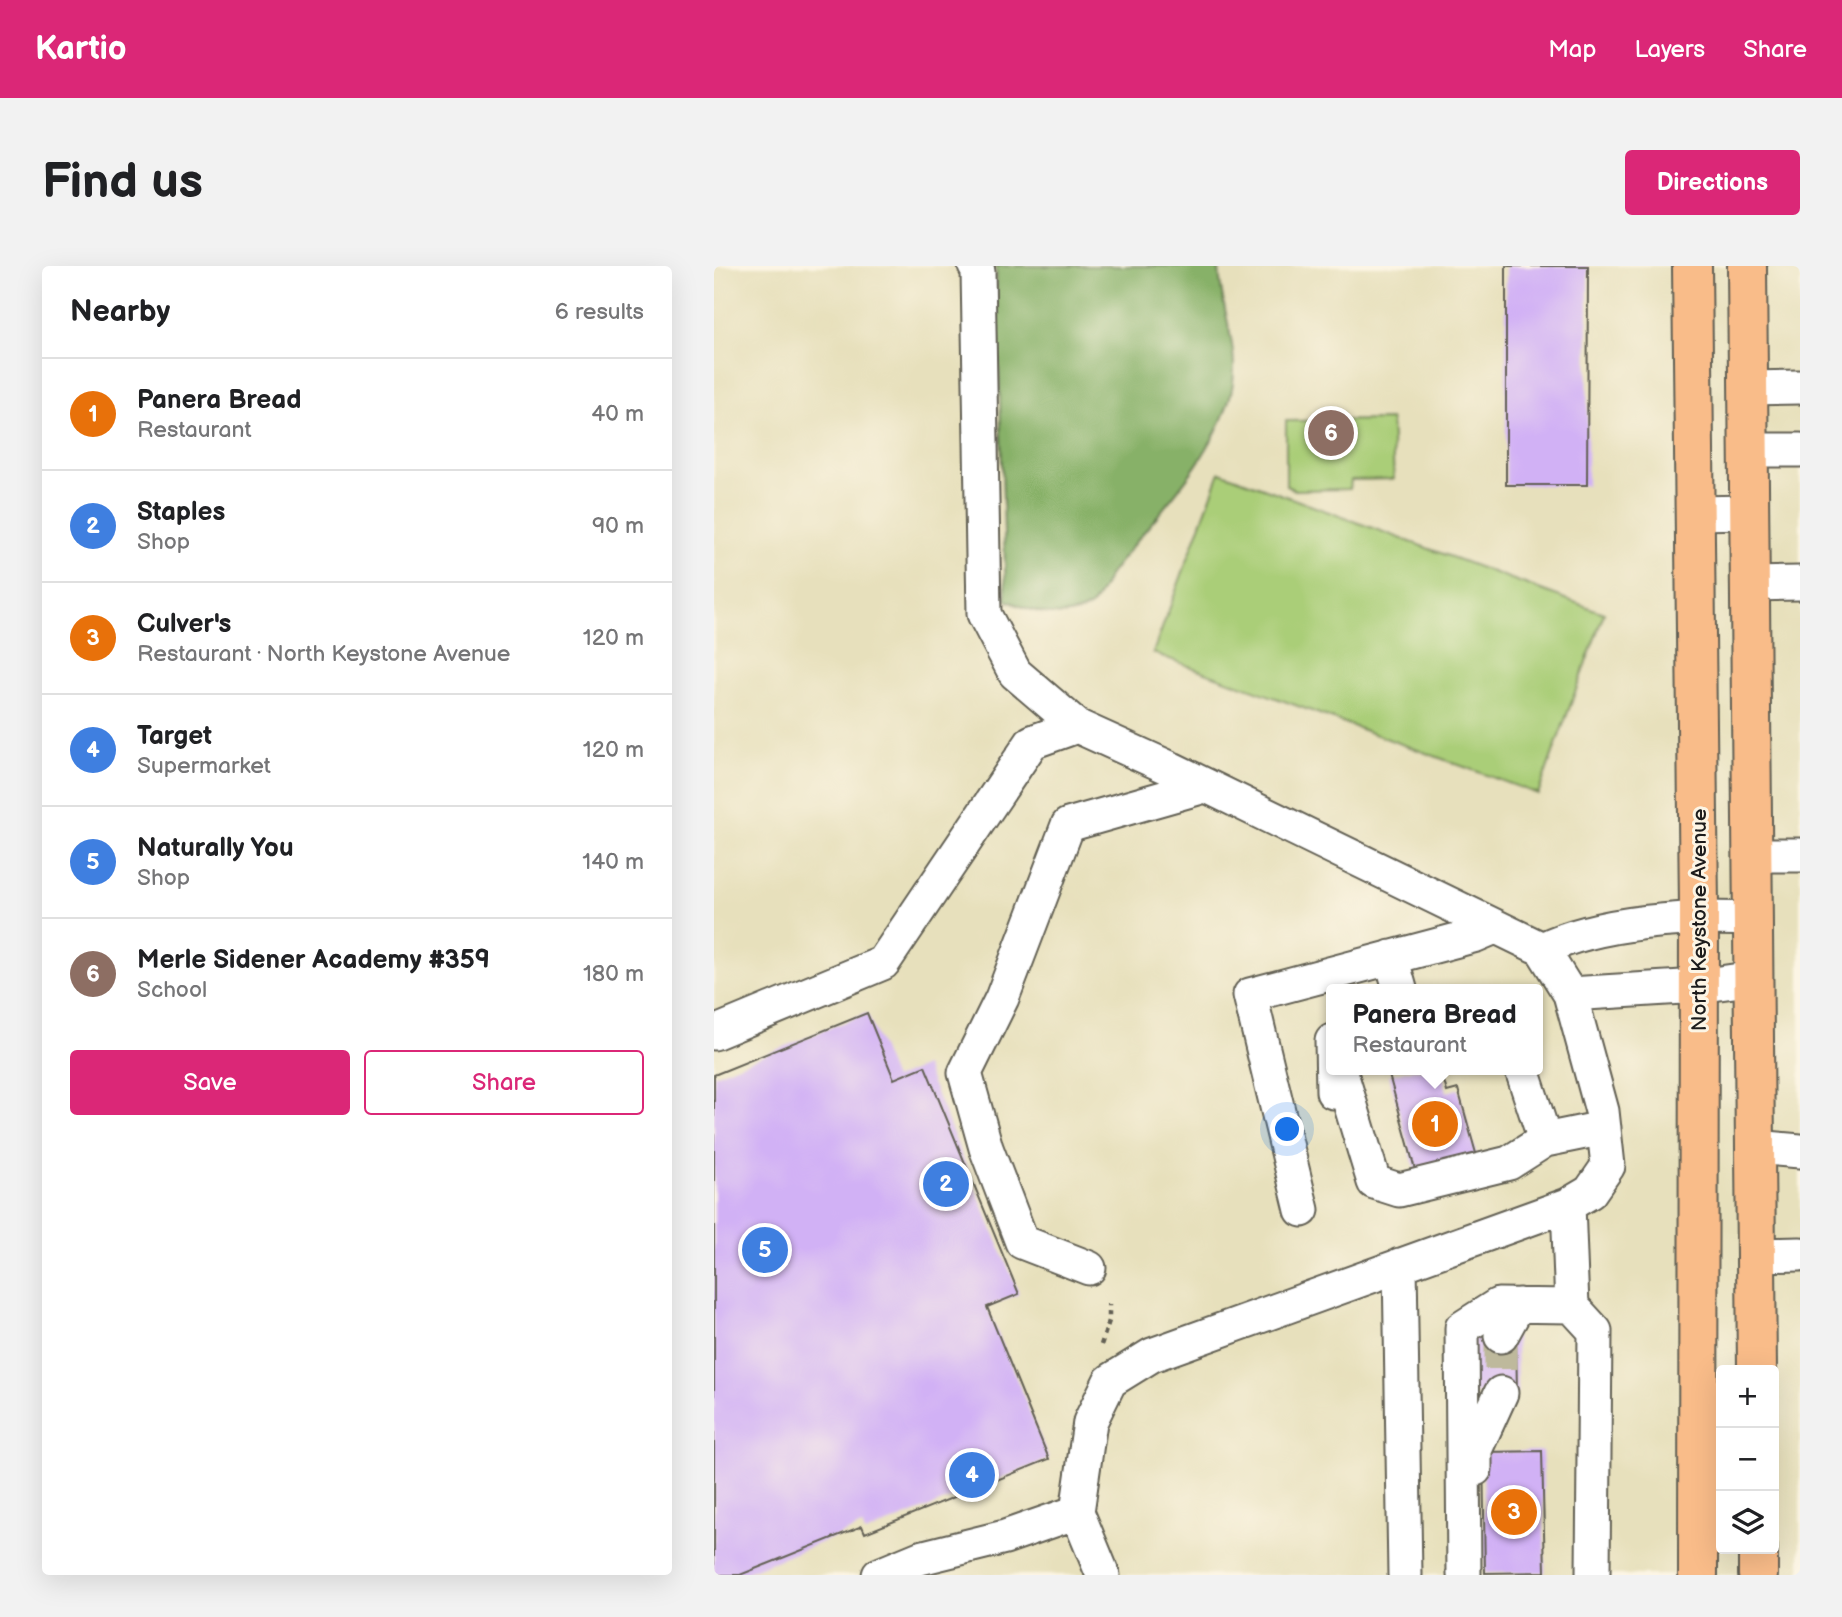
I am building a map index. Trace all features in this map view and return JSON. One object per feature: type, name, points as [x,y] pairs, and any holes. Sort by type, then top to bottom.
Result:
[{"type":"main road","name":"North Keystone Avenue","points":[[1692,266],[1699,916],[1699,1575]]},
{"type":"main road","points":[[1747,266],[1757,1365]]},
{"type":"main road","points":[[1758,1554],[1758,1575]]},
{"type":"lane","points":[[975,266],[978,271],[984,614],[1015,673],[1077,726],[1542,949],[1570,994],[1602,1111],[1608,1166],[1590,1192],[1568,1205],[1152,1354],[1110,1381],[1090,1422],[1077,1511],[1102,1575]]},
{"type":"lane","points":[[1749,388],[1800,387]]},
{"type":"lane","points":[[1750,450],[1800,450]]},
{"type":"lane","points":[[1695,513],[1750,512]]},
{"type":"lane","points":[[1751,584],[1800,583]]},
{"type":"lane","points":[[714,1032],[883,962],[1032,742],[1077,726]]},
{"type":"lane","points":[[1088,1268],[1023,1242],[986,1148],[965,1073],[1002,998],[1069,825],[1205,786]]},
{"type":"lane","points":[[1753,855],[1800,855]]},
{"type":"lane","points":[[1542,949],[1570,936],[1699,916],[1754,919]]},
{"type":"lane","points":[[1301,1210],[1250,995],[1476,935],[1495,927]]},
{"type":"lane","points":[[1391,957],[1399,984]]},
{"type":"lane","points":[[1570,994],[1699,986],[1754,978]]},
{"type":"lane","points":[[1524,1075],[1545,1140]]},
{"type":"lane","points":[[1338,1077],[1374,1182],[1399,1190],[1509,1164],[1545,1140],[1604,1128]]},
{"type":"lane","points":[[1755,1147],[1800,1152]]},
{"type":"lane","points":[[1568,1205],[1572,1306],[1595,1331],[1593,1575]]},
{"type":"lane","points":[[1756,1255],[1800,1254]]},
{"type":"lane","points":[[1401,1265],[1405,1575]]},
{"type":"lane","points":[[1464,1567],[1462,1328],[1498,1305],[1572,1306]]},
{"type":"lane","points":[[1490,1336],[1518,1305]]},
{"type":"lane","points":[[1464,1567],[1476,1523],[1475,1450],[1491,1393]]},
{"type":"lane","points":[[879,1575],[920,1559],[1005,1537],[1077,1511]]},
{"type":"path","points":[[1101,1345],[1109,1321],[1109,1304]]},
{"type":"green space","points":[[996,266],[1219,266],[1234,364],[1230,397],[1221,422],[1194,468],[1111,573],[1095,601],[1078,612],[1057,615],[1006,600]]},
{"type":"green space","points":[[1391,420],[1394,479],[1351,480],[1350,489],[1295,490],[1286,486],[1286,421]]},
{"type":"green space","points":[[1220,472],[1604,613],[1538,794],[1153,653]]},
{"type":"building","points":[[1506,266],[1588,266],[1587,485],[1506,485]]},
{"type":"building","points":[[867,1013],[894,1079],[925,1066],[1019,1294],[987,1307],[1049,1459],[865,1533],[862,1526],[740,1575],[714,1575],[714,1075]]},
{"type":"building","points":[[1389,1075],[1442,1075],[1447,1092],[1458,1089],[1477,1157],[1416,1173]]},
{"type":"building","points":[[1516,1336],[1517,1393],[1469,1393],[1469,1337]]},
{"type":"building","points":[[1542,1451],[1545,1572],[1485,1573],[1483,1452]]},
{"type":"tunnel","points":[[1501,1336],[1501,1393]]},
{"type":"place","name":"Merle Sidener Academy #359","points":[[1331,433]]},
{"type":"place","name":"Panera Bread","points":[[1435,1124]]},
{"type":"place","name":"Staples","points":[[946,1184]]},
{"type":"place","name":"Naturally You","points":[[765,1250]]},
{"type":"place","name":"Target","points":[[972,1475]]},
{"type":"place","name":"Culver's","points":[[1514,1512]]}]
